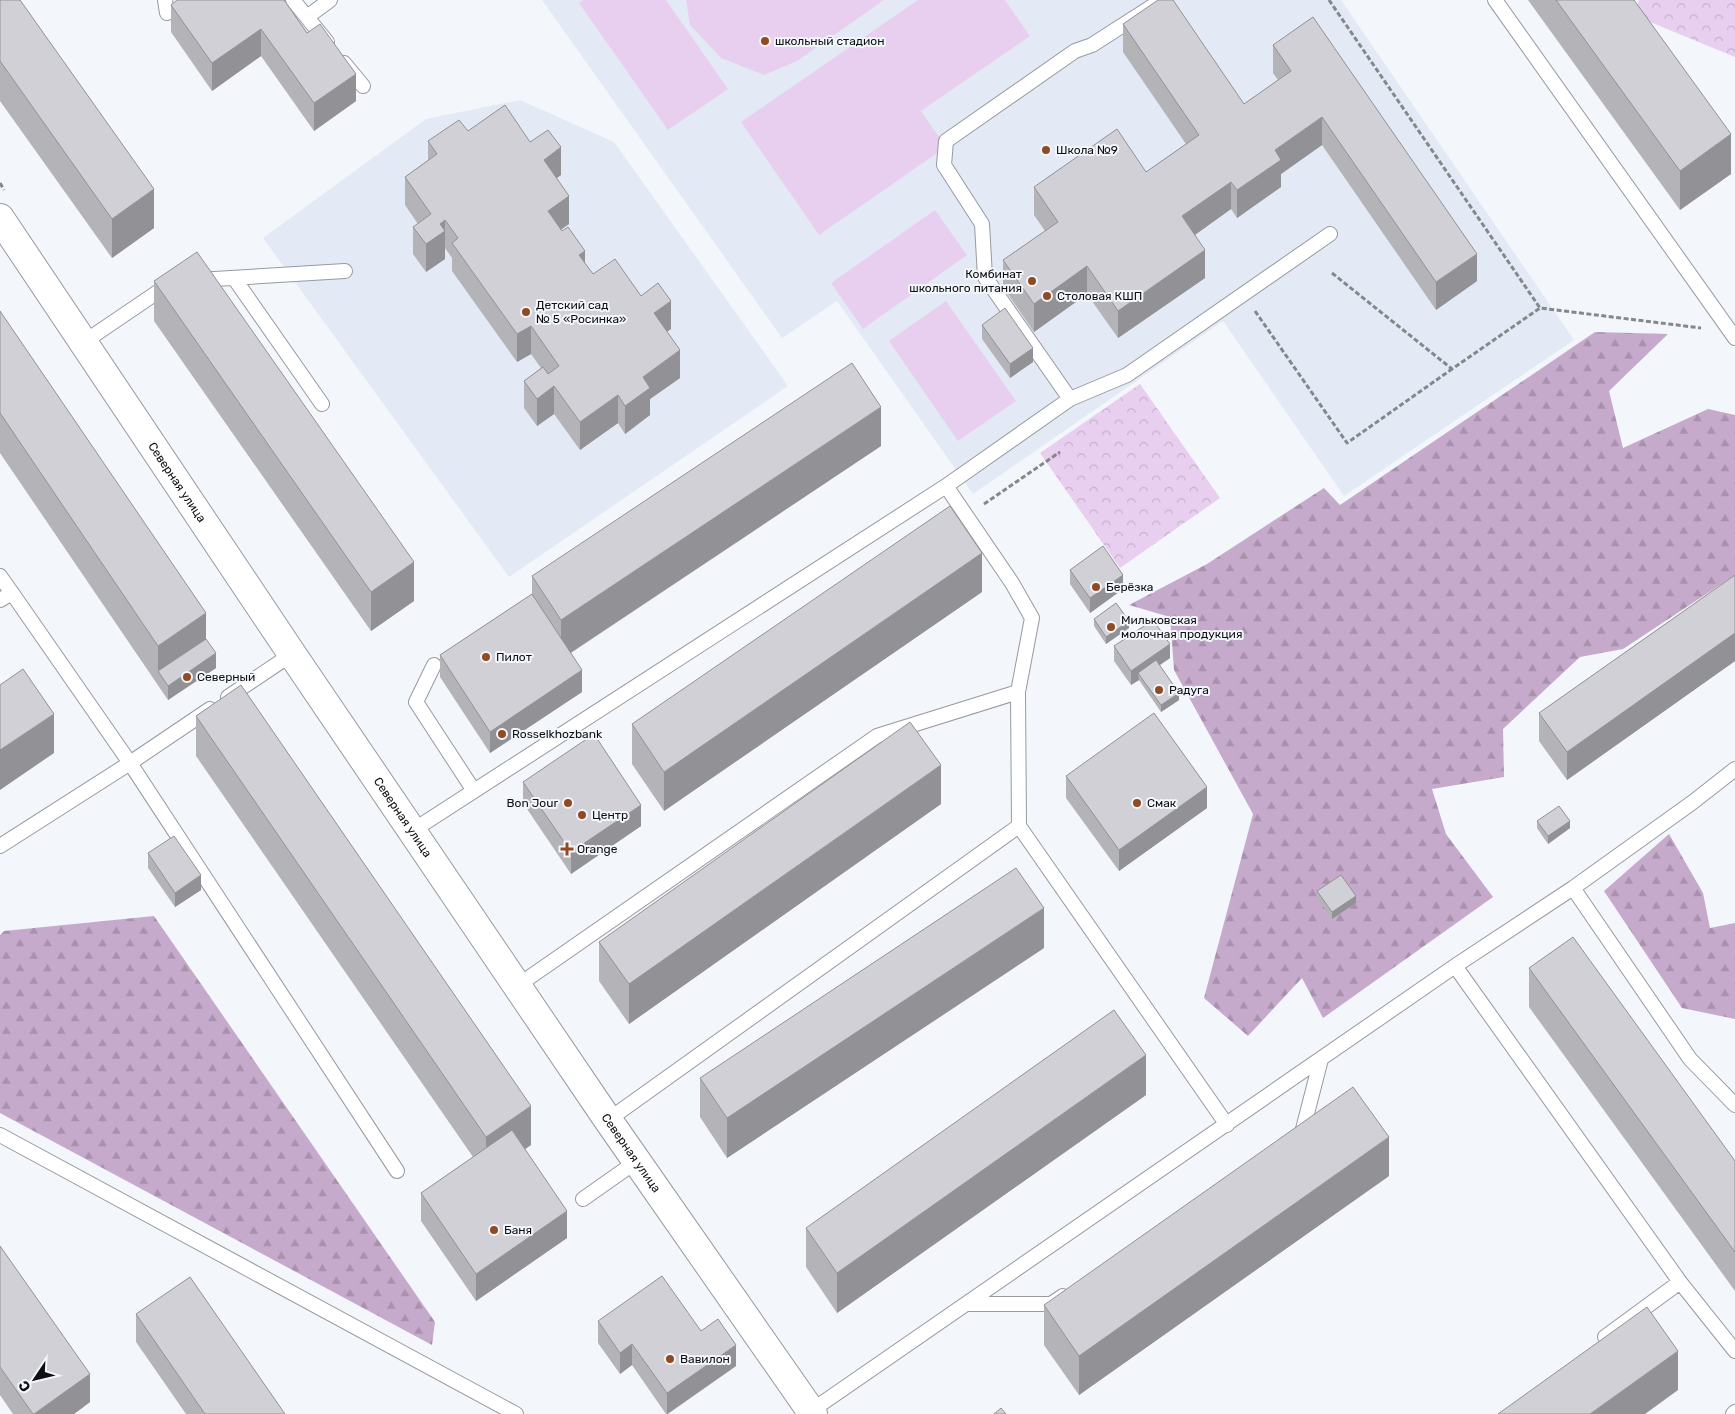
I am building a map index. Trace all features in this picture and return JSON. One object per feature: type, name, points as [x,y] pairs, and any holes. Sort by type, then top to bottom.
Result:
[{"type":"street","name":"Северная улица","points":[[0,218],[412,832],[810,1413]]},
{"type":"lane","points":[[294,0],[363,86]]},
{"type":"lane","points":[[306,17],[330,0]]},
{"type":"lane","points":[[1070,399],[985,277],[982,224],[944,166],[946,141],[1075,50],[1092,45],[1162,0]]},
{"type":"lane","points":[[1494,0],[1734,334]]},
{"type":"lane","points":[[412,832],[946,486],[1070,399],[1127,374],[1330,234]]},
{"type":"lane","points":[[84,342],[173,282],[345,271]]},
{"type":"lane","points":[[234,278],[322,404]]},
{"type":"lane","points":[[946,486],[1012,583],[1032,618],[1018,692],[1018,826],[1227,1125]]},
{"type":"lane","points":[[0,576],[6,597],[130,763],[397,1171]]},
{"type":"lane","points":[[0,846],[130,763],[292,654]]},
{"type":"lane","points":[[434,665],[416,702],[474,791]]},
{"type":"lane","points":[[518,986],[877,736],[1018,692]]},
{"type":"lane","points":[[810,1413],[1455,966],[1573,888],[1693,802],[1735,769]]},
{"type":"lane","points":[[608,1120],[1018,826]]},
{"type":"lane","points":[[1573,888],[1690,1059],[1735,1105]]},
{"type":"lane","points":[[1455,966],[1680,1282],[1735,1351]]},
{"type":"lane","points":[[1286,1144],[1302,1133],[1321,1059]]},
{"type":"lane","points":[[0,1135],[516,1414]]},
{"type":"lane","points":[[583,1199],[637,1161]]},
{"type":"lane","points":[[1594,1345],[1680,1282]]},
{"type":"lane","points":[[967,1304],[1051,1304],[1075,1287]]},
{"type":"path","points":[[1329,0],[1540,308]]},
{"type":"path","points":[[1332,273],[1452,369]]},
{"type":"path","points":[[1243,294],[1347,443],[1540,308],[1688,325],[1734,334]]},
{"type":"path","points":[[967,516],[1060,452]]},
{"type":"shaded area","name":"Школа №9","points":[[542,0],[1341,0],[1574,340],[1344,496],[1223,321],[973,494],[837,301],[782,338]]},
{"type":"shaded area","name":"Детский сад № 5 «Росинка»","points":[[520,100],[614,142],[788,386],[509,577],[263,238],[426,119]]},
{"type":"green space","points":[[583,0],[666,0],[728,89],[668,130],[579,3]]},
{"type":"green space","name":"школьный стадион","points":[[686,0],[884,0],[797,61],[764,75],[721,58],[690,25]]},
{"type":"green space","points":[[918,0],[1005,0],[1030,36],[921,111],[946,147],[819,235],[741,122]]},
{"type":"green space","points":[[1639,0],[1735,0],[1735,57],[1633,15]]},
{"type":"green space","points":[[935,210],[967,255],[863,329],[831,283]]},
{"type":"green space","points":[[946,301],[1016,401],[958,441],[889,341]]},
{"type":"green space","points":[[1595,332],[1668,334],[1609,391],[1623,448],[1708,409],[1735,415],[1735,575],[1623,649],[1580,657],[1503,729],[1504,777],[1432,789],[1446,834],[1493,897],[1323,1018],[1302,978],[1248,1036],[1204,998],[1253,814],[1174,670],[1170,617],[1129,605],[1207,564],[1324,488],[1340,505]]},
{"type":"green space","points":[[1140,384],[1220,498],[1120,568],[1040,453]]},
{"type":"green space","points":[[1669,834],[1703,893],[1710,928],[1735,923],[1735,1019],[1682,1008],[1604,891]]},
{"type":"green space","points":[[154,916],[435,1322],[432,1345],[0,1113],[0,935],[4,931]]},
{"type":"building","points":[[0,0],[20,0],[154,189],[112,219],[0,61]]},
{"type":"building","points":[[177,0],[284,0],[307,33],[320,24],[356,74],[314,103],[261,29],[212,63],[171,5]]},
{"type":"building","points":[[1158,0],[1173,0],[1244,104],[1291,71],[1273,45],[1313,17],[1477,254],[1436,282],[1322,117],[1275,150],[1281,160],[1237,190],[1231,182],[1182,216],[1205,250],[1118,311],[1087,266],[1034,304],[1003,260],[1058,222],[1034,187],[1117,129],[1146,172],[1199,135],[1123,24]]},
{"type":"building","points":[[1556,0],[1634,0],[1731,134],[1680,171]]},
{"type":"building","points":[[505,105],[530,142],[548,130],[561,147],[544,160],[569,196],[548,211],[562,231],[568,227],[585,251],[579,255],[593,274],[615,259],[641,296],[658,283],[671,301],[654,313],[680,350],[643,377],[650,388],[625,406],[618,395],[580,422],[554,386],[537,399],[524,381],[543,367],[548,374],[559,366],[531,326],[517,334],[452,243],[458,238],[445,220],[440,224],[445,231],[426,244],[413,227],[431,214],[405,177],[437,154],[428,141],[459,120],[468,131]]},
{"type":"building","points":[[197,252],[414,562],[371,592],[154,281]]},
{"type":"building","points":[[1005,308],[1033,348],[1010,364],[982,325]]},
{"type":"building","points":[[0,311],[206,613],[158,646],[0,413]]},
{"type":"building","points":[[852,363],[881,407],[561,620],[532,576]]},
{"type":"building","points":[[950,506],[982,553],[664,772],[632,724]]},
{"type":"building","points":[[1103,546],[1123,575],[1090,598],[1070,570]]},
{"type":"building","points":[[1735,575],[1735,633],[1567,752],[1539,713]]},
{"type":"building","points":[[532,594],[582,670],[490,732],[440,655]]},
{"type":"building","name":"Мильковская молочная продукция","points":[[1116,603],[1129,621],[1106,637],[1094,619]]},
{"type":"building","points":[[1153,620],[1170,644],[1131,671],[1114,646]]},
{"type":"building","points":[[206,639],[216,653],[168,686],[158,671]]},
{"type":"building","name":"Радуга","points":[[1156,660],[1179,693],[1161,705],[1138,673]]},
{"type":"building","points":[[23,669],[54,714],[0,750],[0,685]]},
{"type":"building","points":[[241,685],[531,1106],[486,1137],[196,716]]},
{"type":"building","name":"Смак","points":[[1154,713],[1207,787],[1119,850],[1066,776]]},
{"type":"building","points":[[910,722],[941,765],[629,984],[599,942]]},
{"type":"building","name":"Центр","points":[[594,734],[641,805],[571,852],[523,782]]},
{"type":"building","points":[[1559,806],[1570,821],[1548,836],[1537,821]]},
{"type":"building","points":[[174,836],[201,875],[175,893],[148,853]]},
{"type":"building","points":[[1016,868],[1044,908],[727,1118],[700,1078]]},
{"type":"building","points":[[1341,875],[1356,896],[1332,912],[1317,891]]},
{"type":"building","points":[[1573,937],[1735,1161],[1735,1252],[1529,968]]},
{"type":"building","points":[[1114,1010],[1146,1055],[837,1273],[806,1228]]},
{"type":"building","points":[[1353,1087],[1389,1137],[1079,1356],[1044,1305]]},
{"type":"building","name":"Баня","points":[[512,1130],[567,1211],[476,1274],[421,1193]]},
{"type":"building","points":[[0,1246],[90,1374],[34,1414],[0,1367]]},
{"type":"building","name":"Вавилон","points":[[662,1276],[701,1331],[718,1319],[736,1345],[667,1393],[632,1344],[620,1353],[598,1321]]},
{"type":"building","points":[[190,1277],[285,1414],[205,1414],[136,1314]]},
{"type":"building","points":[[1647,1307],[1678,1351],[1590,1414],[1498,1414]]},
{"type":"building","points":[[1001,1408],[1006,1414],[994,1414]]},
{"type":"place","name":"школьный стадион","points":[[765,41]]},
{"type":"place","name":"Школа №9","points":[[1046,150]]},
{"type":"place","name":"Комбинат школьного питания","points":[[1032,281]]},
{"type":"place","name":"Столовая КШП","points":[[1047,296]]},
{"type":"place","name":"Детский сад № 5 «Росинка»","points":[[526,312]]},
{"type":"place","name":"Берёзка","points":[[1096,587]]},
{"type":"place","name":"Мильковская молочная продукция","points":[[1111,627]]},
{"type":"place","name":"Пилот","points":[[486,657]]},
{"type":"place","name":"Северный","points":[[187,677]]},
{"type":"place","name":"Радуга","points":[[1159,690]]},
{"type":"place","name":"Rosselkhozbank","points":[[502,734]]},
{"type":"place","name":"Bon Jour","points":[[568,803]]},
{"type":"place","name":"Смак","points":[[1137,803]]},
{"type":"place","name":"Центр","points":[[582,815]]},
{"type":"place","name":"Orange","points":[[567,849]]},
{"type":"place","name":"Баня","points":[[494,1230]]},
{"type":"place","name":"Вавилон","points":[[670,1359]]}]
